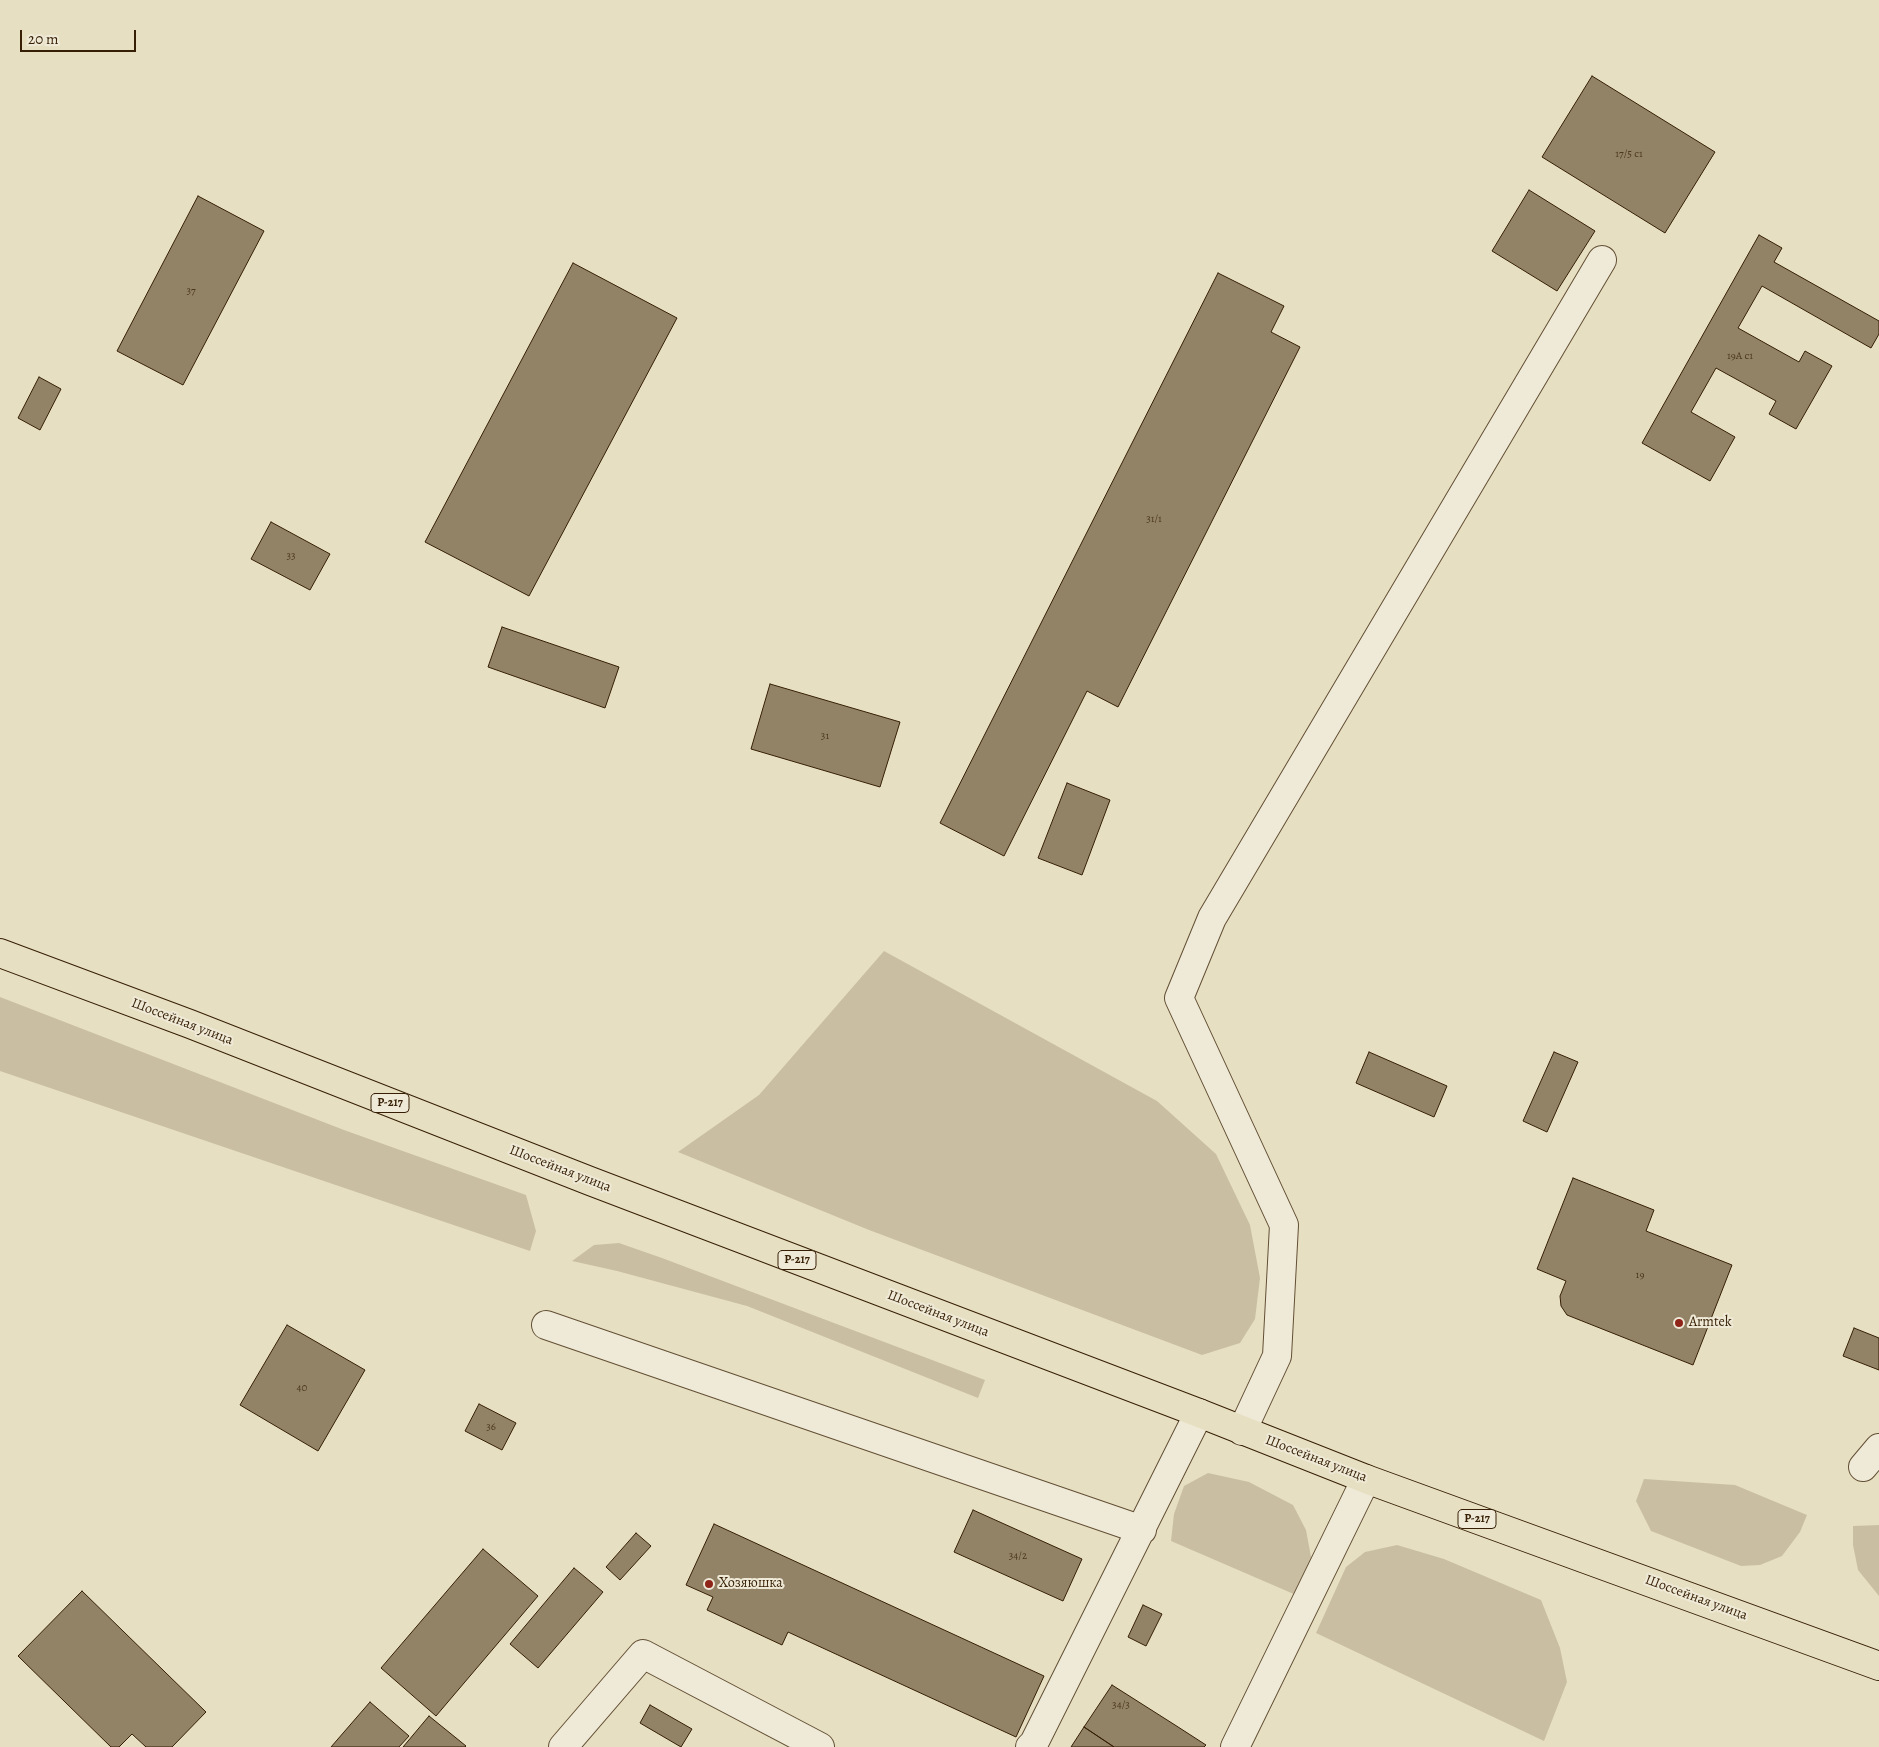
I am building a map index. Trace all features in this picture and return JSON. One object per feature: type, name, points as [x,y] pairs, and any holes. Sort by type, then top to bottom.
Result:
[{"type":"highway","name":"Шоссейная улица","points":[[0,953],[190,1024],[590,1181],[1200,1413],[1366,1479],[1879,1666]]},
{"type":"lane","points":[[1242,1431],[1277,1356],[1284,1225],[1179,998],[1212,918],[1602,260]]},
{"type":"lane","points":[[546,1325],[1142,1530]]},
{"type":"lane","points":[[1030,1747],[1034,1743],[1200,1413]]},
{"type":"lane","points":[[1235,1747],[1366,1479]]},
{"type":"lane","points":[[563,1747],[643,1654],[820,1747]]},
{"type":"shaded area","points":[[884,951],[1157,1101],[1216,1154],[1250,1225],[1260,1278],[1255,1319],[1240,1343],[1202,1355],[869,1230],[678,1152],[759,1095]]},
{"type":"shaded area","points":[[0,997],[344,1130],[526,1195],[536,1231],[530,1251],[0,1071]]},
{"type":"shaded area","points":[[619,1243],[985,1380],[978,1398],[747,1306],[617,1271],[572,1261],[594,1245]]},
{"type":"shaded area","points":[[1208,1473],[1249,1482],[1293,1505],[1306,1530],[1312,1562],[1296,1595],[1171,1541],[1174,1514],[1184,1486]]},
{"type":"shaded area","points":[[1644,1479],[1735,1485],[1807,1515],[1800,1532],[1782,1556],[1760,1565],[1741,1566],[1651,1531],[1636,1501]]},
{"type":"shaded area","points":[[1879,1525],[1879,1596],[1858,1570],[1853,1545],[1853,1526]]},
{"type":"shaded area","points":[[1397,1545],[1444,1559],[1541,1600],[1560,1648],[1567,1682],[1544,1741],[1316,1633],[1346,1567],[1365,1552]]},
{"type":"building","points":[[1592,76],[1715,152],[1665,233],[1542,157]]},
{"type":"building","points":[[1529,190],[1595,231],[1557,291],[1492,251]]},
{"type":"building","points":[[198,196],[264,231],[183,385],[117,351]]},
{"type":"building","points":[[1759,235],[1782,248],[1774,262],[1879,321],[1879,334],[1871,348],[1762,286],[1738,328],[1799,362],[1805,351],[1832,366],[1796,429],[1769,414],[1776,401],[1716,368],[1691,412],[1735,437],[1710,481],[1642,443]]},
{"type":"building","points":[[573,263],[677,318],[529,596],[425,542]]},
{"type":"building","points":[[1218,273],[1284,306],[1271,332],[1300,347],[1118,707],[1087,691],[1004,856],[940,823]]},
{"type":"building","points":[[39,377],[61,389],[40,430],[18,418]]},
{"type":"building","points":[[271,522],[330,554],[310,590],[251,559]]},
{"type":"building","points":[[502,627],[619,667],[605,708],[488,667]]},
{"type":"building","points":[[770,684],[900,722],[880,787],[751,749]]},
{"type":"building","points":[[1067,783],[1110,800],[1082,875],[1038,858]]},
{"type":"building","points":[[1369,1052],[1447,1086],[1434,1117],[1356,1083]]},
{"type":"building","points":[[1554,1052],[1578,1062],[1547,1132],[1523,1121]]},
{"type":"building","points":[[1573,1178],[1654,1210],[1646,1231],[1732,1265],[1693,1365],[1567,1315],[1561,1306],[1560,1296],[1566,1281],[1537,1269]]},
{"type":"building","points":[[287,1325],[365,1370],[318,1451],[240,1405]]},
{"type":"building","points":[[1854,1328],[1879,1338],[1879,1370],[1843,1356]]},
{"type":"building","points":[[479,1404],[516,1423],[502,1450],[465,1431]]},
{"type":"building","points":[[973,1510],[1082,1559],[1063,1601],[954,1552]]},
{"type":"building","points":[[714,1524],[1044,1676],[1016,1737],[788,1632],[782,1645],[707,1610],[713,1597],[686,1585]]},
{"type":"building","points":[[636,1533],[651,1546],[620,1580],[606,1567]]},
{"type":"building","points":[[483,1549],[538,1596],[436,1716],[381,1668]]},
{"type":"building","points":[[574,1568],[603,1592],[538,1668],[510,1644]]},
{"type":"building","points":[[82,1591],[206,1712],[172,1747],[146,1747],[132,1734],[119,1747],[111,1747],[18,1656]]},
{"type":"building","points":[[1143,1605],[1162,1614],[1146,1646],[1128,1637]]},
{"type":"building","points":[[1112,1685],[1206,1745],[1204,1747],[1114,1747],[1084,1727]]},
{"type":"building","points":[[370,1702],[409,1736],[399,1747],[331,1747]]},
{"type":"building","points":[[650,1705],[692,1729],[681,1747],[640,1723]]},
{"type":"building","points":[[429,1716],[466,1746],[403,1747]]},
{"type":"building","points":[[1084,1727],[1114,1747],[1071,1747]]},
{"type":"place","name":"Armtek","points":[[1679,1323]]},
{"type":"place","name":"Хозяюшка","points":[[709,1584]]}]
